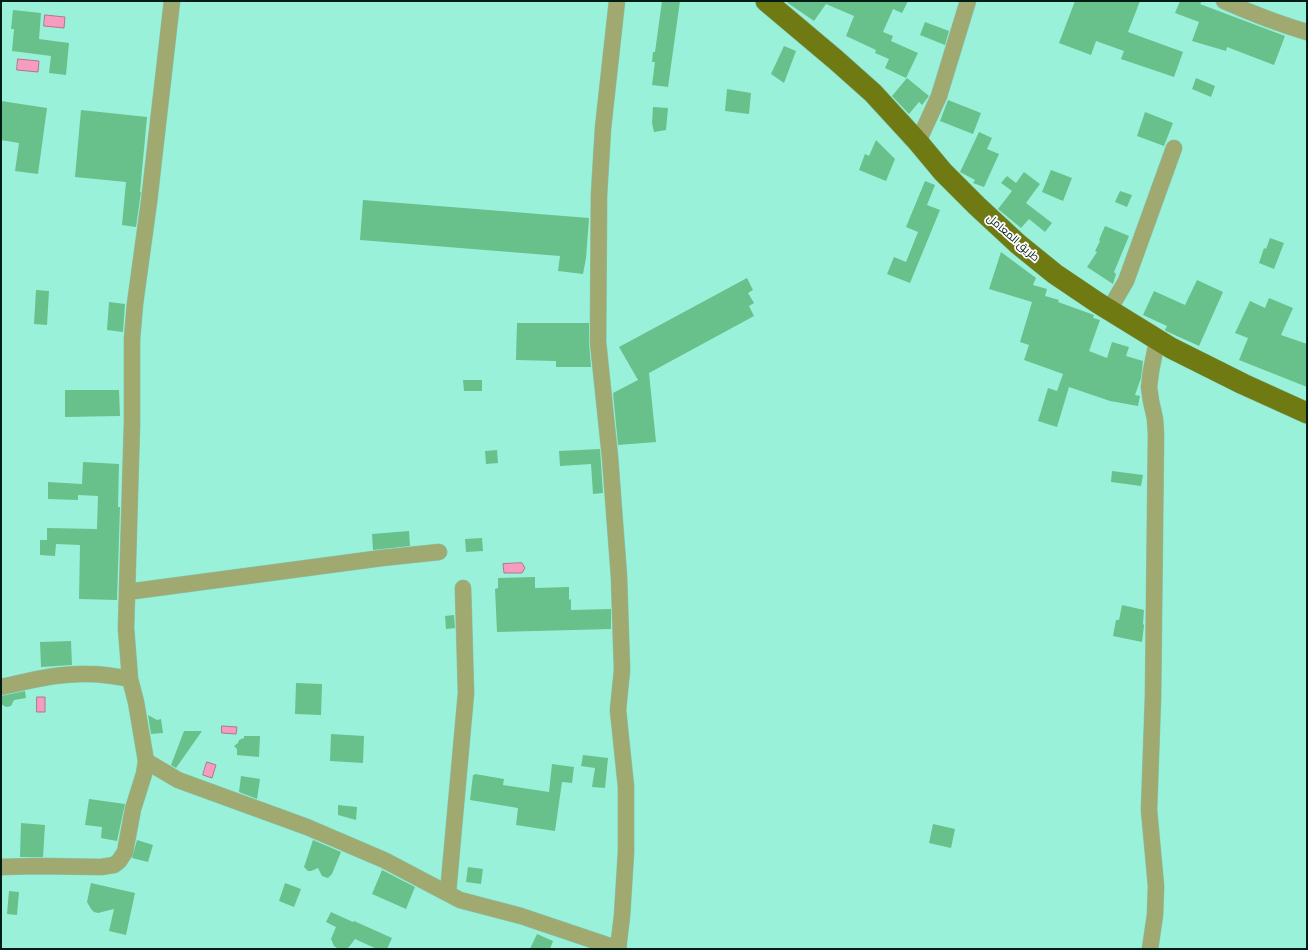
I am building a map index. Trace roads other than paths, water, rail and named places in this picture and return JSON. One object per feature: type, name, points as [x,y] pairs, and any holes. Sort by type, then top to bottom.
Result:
[{"type":"main road","name":"طريق المعامل","points":[[766,1],[836,60],[872,93],[918,142],[943,172],[976,206],[1018,244],[1055,274],[1157,341],[1243,384],[1307,413]]},
{"type":"street","points":[[1,868],[37,866],[101,867],[114,865],[119,861],[125,852],[134,809],[144,774],[146,761],[136,702],[130,679],[126,628],[132,423],[132,339],[172,1]]},
{"type":"street","points":[[146,761],[178,780],[306,827],[384,860],[460,900],[521,916],[619,949],[624,897],[626,852],[626,787],[618,710],[622,670],[619,577],[610,457],[598,342],[600,194],[603,128],[617,1]]},
{"type":"street","points":[[918,142],[939,96],[968,1]]},
{"type":"street","points":[[1224,1],[1243,10],[1307,32]]},
{"type":"street","points":[[1109,310],[1126,281],[1174,148]]},
{"type":"street","points":[[1150,949],[1155,915],[1156,886],[1149,810],[1153,698],[1156,434],[1155,419],[1149,387],[1157,341]]},
{"type":"street","points":[[127,592],[382,558],[439,552]]},
{"type":"street","points":[[448,893],[466,693],[463,588]]},
{"type":"street","points":[[1,687],[62,675],[110,675],[130,679]]}]
